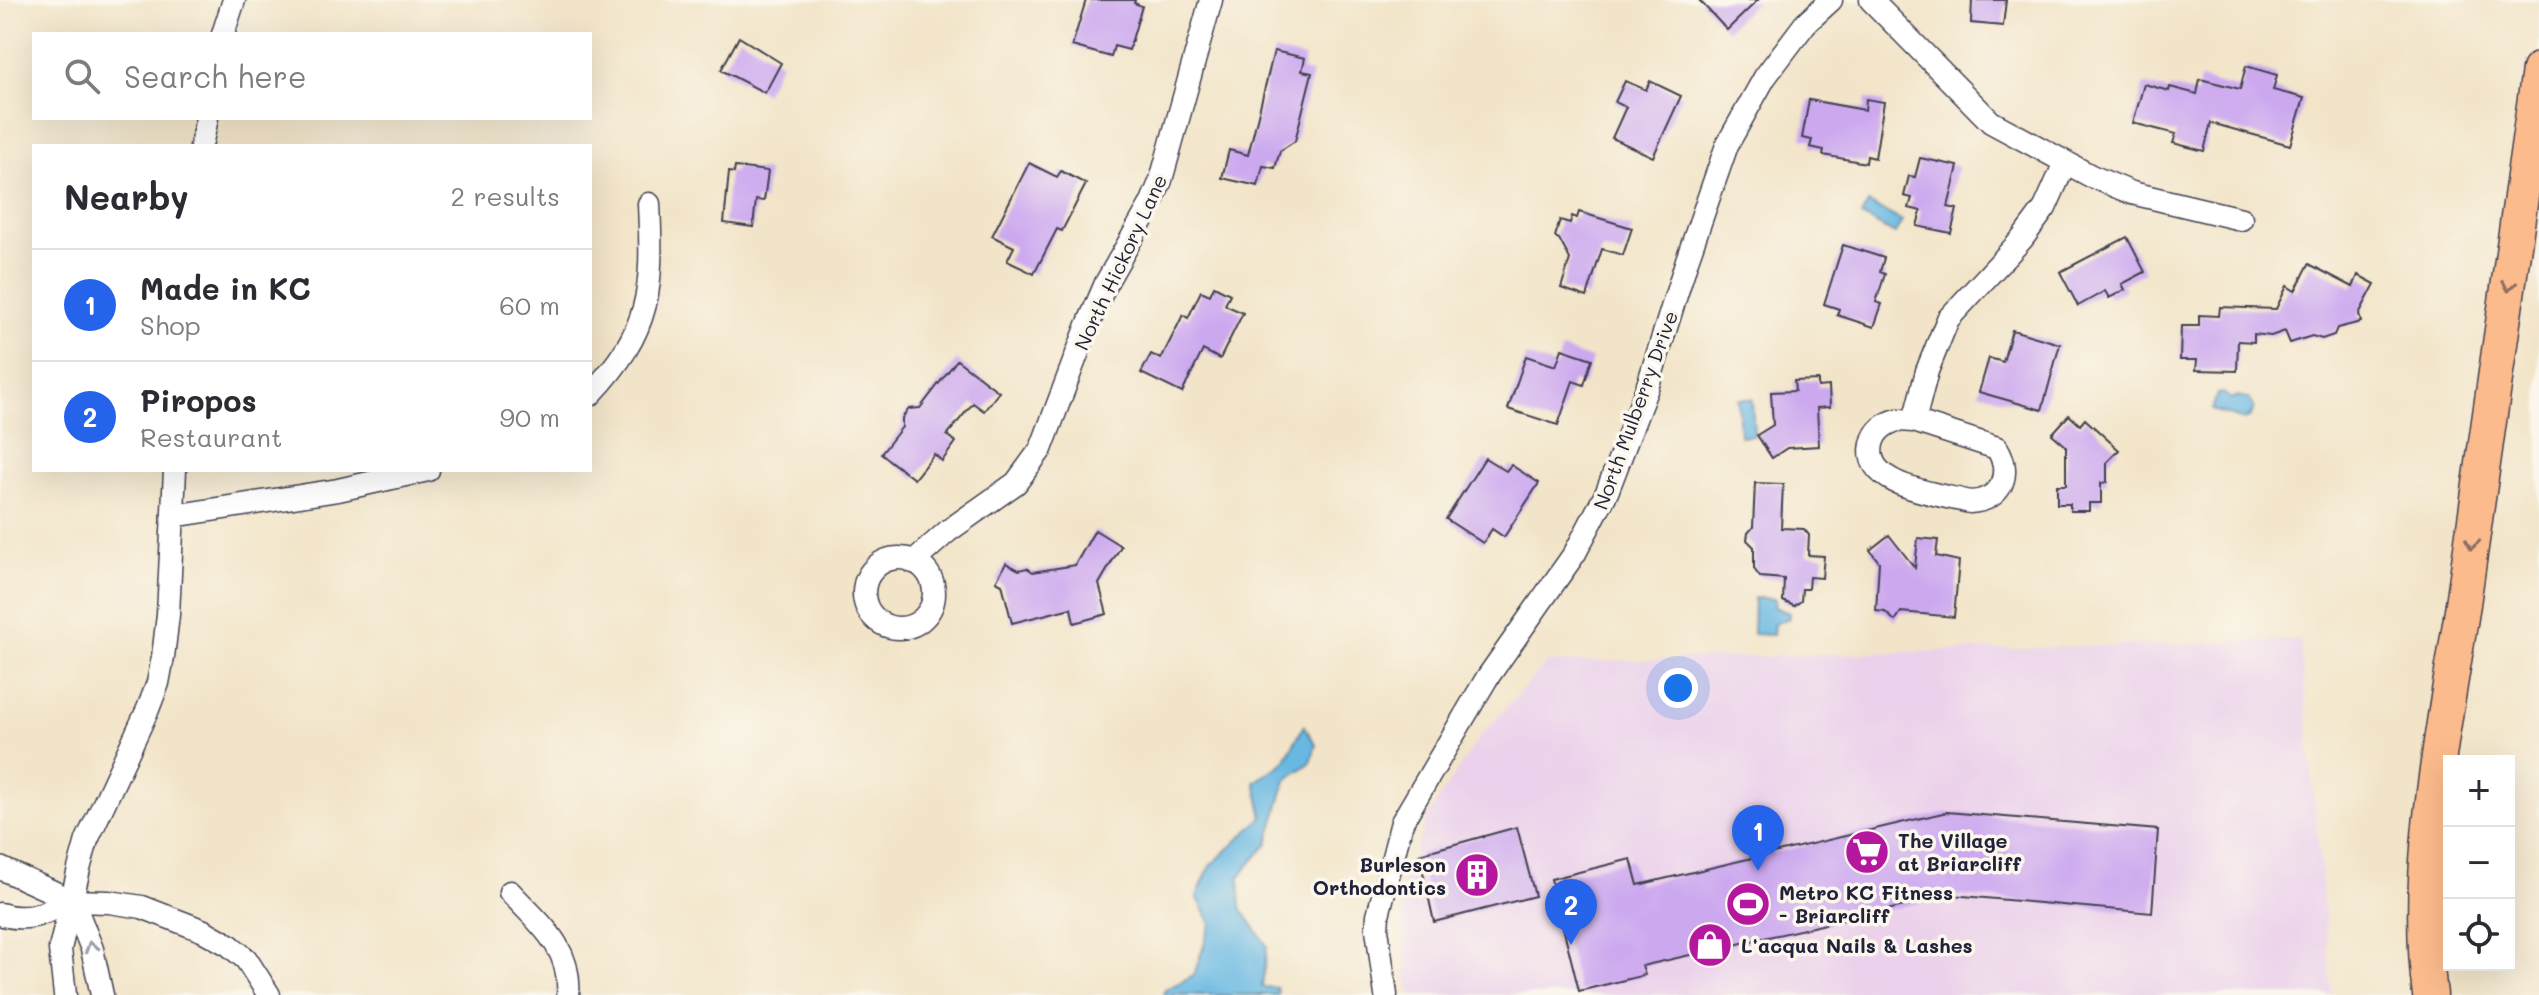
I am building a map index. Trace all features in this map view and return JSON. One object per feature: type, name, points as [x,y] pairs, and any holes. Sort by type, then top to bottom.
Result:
[{"type":"highway","points":[[2430,995],[2424,913],[2432,811],[2539,70]]},
{"type":"street","points":[[224,32],[234,0]]},
{"type":"street","name":"North Hickory Lane","points":[[913,562],[948,531],[1016,483],[1041,449],[1106,283],[1151,204],[1161,180],[1211,0]]},
{"type":"street","name":"North Mulberry Drive","points":[[1386,995],[1378,915],[1402,822],[1487,678],[1545,598],[1592,523],[1648,385],[1727,145],[1765,77],[1805,24],[1831,0]]},
{"type":"street","points":[[1871,0],[1991,122],[2065,163],[2132,193],[2241,219]]},
{"type":"street","points":[[201,144],[207,120]]},
{"type":"street","points":[[1914,421],[1927,371],[1948,319],[2022,239],[2045,208],[2065,163]]},
{"type":"street","points":[[592,393],[617,367],[635,335],[647,300],[652,270],[649,204]]},
{"type":"street","points":[[1914,421],[1997,448],[2005,468],[1999,490],[1981,502],[1970,502],[1889,481],[1880,474],[1871,456],[1874,436],[1889,423],[1914,421]]},
{"type":"street","points":[[65,995],[60,949],[87,840],[158,683],[168,615],[175,472]]},
{"type":"street","points":[[173,516],[338,490],[419,472]]},
{"type":"street","points":[[0,868],[73,901],[142,907],[204,931],[246,959],[269,995]]},
{"type":"street","points":[[510,892],[562,951],[570,977],[568,995]]},
{"type":"street","points":[[0,914],[31,919],[73,901]]},
{"type":"street","points":[[73,901],[92,949],[102,995]]},
{"type":"shaded area","name":"The Village at Briarcliff","points":[[2300,640],[2332,995],[1412,995],[1407,980],[1400,891],[1429,814],[1477,740],[1546,663]]},
{"type":"water","points":[[1868,203],[1902,221],[1895,234],[1861,216]]},
{"type":"water","points":[[2223,393],[2231,399],[2238,396],[2249,399],[2254,407],[2251,416],[2244,420],[2212,410],[2217,394]]},
{"type":"water","points":[[1738,399],[1752,399],[1754,436],[1740,436]]},
{"type":"water","points":[[1754,598],[1775,599],[1774,607],[1789,613],[1789,618],[1774,624],[1773,635],[1753,634]]},
{"type":"water","points":[[1304,726],[1316,745],[1311,762],[1286,780],[1268,843],[1239,877],[1241,908],[1267,946],[1262,987],[1277,988],[1278,995],[1163,995],[1165,990],[1194,975],[1211,924],[1197,896],[1210,866],[1263,817],[1255,782],[1283,763]]},
{"type":"building","points":[[1086,0],[1135,0],[1134,3],[1142,6],[1129,50],[1114,46],[1111,57],[1072,46]]},
{"type":"building","points":[[1699,0],[1758,0],[1727,30]]},
{"type":"building","points":[[1972,0],[2006,0],[2003,26],[1971,23]]},
{"type":"building","points":[[739,37],[781,63],[765,93],[721,70]]},
{"type":"building","points":[[1274,51],[1305,58],[1302,71],[1312,73],[1295,141],[1280,151],[1275,168],[1263,166],[1258,186],[1222,178],[1229,150],[1248,155]]},
{"type":"building","points":[[2246,66],[2277,75],[2273,90],[2304,98],[2290,145],[2211,123],[2204,151],[2173,143],[2176,134],[2133,123],[2144,84],[2197,94],[2200,79],[2240,89]]},
{"type":"building","points":[[1625,81],[1646,90],[1650,81],[1681,96],[1653,157],[1612,138],[1626,107],[1615,102]]},
{"type":"building","points":[[1866,99],[1884,102],[1875,158],[1867,156],[1866,163],[1823,155],[1824,150],[1810,147],[1812,140],[1802,138],[1809,100],[1865,110]]},
{"type":"building","points":[[1920,158],[1958,166],[1948,207],[1957,209],[1951,233],[1917,226],[1921,211],[1909,208],[1912,198],[1904,196],[1909,176],[1915,177]]},
{"type":"building","points":[[1029,163],[1057,177],[1061,171],[1086,184],[1062,231],[1057,229],[1034,274],[1007,261],[1014,247],[992,236]]},
{"type":"building","points":[[735,167],[768,171],[764,201],[756,200],[753,227],[724,223],[729,172],[734,173]]},
{"type":"building","points":[[1579,212],[1632,228],[1623,255],[1602,249],[1587,297],[1561,288],[1570,259],[1555,237],[1560,220],[1570,223],[1572,216],[1577,218]]},
{"type":"building","points":[[2127,237],[2145,272],[2122,284],[2125,290],[2109,298],[2105,291],[2078,306],[2060,272]]},
{"type":"building","points":[[1843,245],[1884,258],[1880,272],[1885,274],[1876,302],[1882,304],[1874,327],[1837,315],[1839,309],[1824,304]]},
{"type":"building","points":[[2309,264],[2353,287],[2358,275],[2375,284],[2359,314],[2361,322],[2337,328],[2334,335],[2322,339],[2312,336],[2290,343],[2285,331],[2271,336],[2254,334],[2254,342],[2238,341],[2237,371],[2196,370],[2197,360],[2180,360],[2181,326],[2199,326],[2199,315],[2219,316],[2220,307],[2276,309],[2287,286],[2295,291]]},
{"type":"building","points":[[1214,286],[1230,294],[1225,305],[1243,313],[1220,359],[1203,350],[1182,393],[1141,373],[1151,354],[1161,359],[1183,315],[1188,318],[1201,291],[1210,295]]},
{"type":"building","points":[[2012,330],[2060,344],[2042,410],[1979,392],[1989,358],[2003,362]]},
{"type":"building","points":[[1562,349],[1592,359],[1584,385],[1573,381],[1558,425],[1508,409],[1526,356],[1556,366]]},
{"type":"building","points":[[957,360],[999,392],[984,411],[973,403],[947,435],[956,442],[942,461],[934,454],[914,479],[881,454],[902,427],[902,418],[909,409],[920,408]]},
{"type":"building","points":[[1818,380],[1818,387],[1829,386],[1830,407],[1817,408],[1819,446],[1787,448],[1772,458],[1757,435],[1773,425],[1771,392],[1795,391],[1794,381]]},
{"type":"building","points":[[2069,415],[2080,425],[2085,419],[2119,450],[2107,462],[2107,482],[2101,483],[2101,503],[2089,503],[2089,511],[2070,511],[2070,504],[2057,504],[2057,485],[2066,485],[2066,446],[2052,434]]},
{"type":"building","points":[[1485,458],[1506,471],[1511,465],[1539,483],[1504,537],[1492,529],[1483,543],[1446,519]]},
{"type":"building","points":[[1755,483],[1783,484],[1781,528],[1804,529],[1809,535],[1808,555],[1824,556],[1822,578],[1809,577],[1808,589],[1802,589],[1801,601],[1794,606],[1783,601],[1784,579],[1760,577],[1754,569],[1754,547],[1747,540],[1753,527]]},
{"type":"building","points":[[1095,530],[1121,546],[1099,584],[1107,614],[1074,623],[1071,608],[1012,623],[1002,584],[996,581],[1006,563],[1019,570],[1027,568],[1033,572],[1075,565]]},
{"type":"building","points":[[1889,535],[1915,568],[1918,538],[1938,540],[1936,556],[1959,561],[1954,617],[1901,612],[1895,621],[1885,612],[1876,611],[1879,562],[1870,550]]},
{"type":"building","points":[[1947,812],[2158,830],[2152,913],[1952,895],[1642,966],[1645,975],[1579,991],[1551,879],[1631,859],[1638,885]]},
{"type":"building","name":"Burleson Orthodontics","points":[[1517,827],[1535,896],[1434,922],[1419,854]]},
{"type":"place","name":"The Village at Briarcliff","points":[[1867,852]]},
{"type":"place","name":"Made in KC","points":[[1758,871]]},
{"type":"place","name":"Burleson Orthodontics","points":[[1477,875]]},
{"type":"place","name":"Metro KC Fitness - Briarcliff","points":[[1748,904]]},
{"type":"place","name":"Piropos","points":[[1571,945]]},
{"type":"place","name":"L'acqua Nails & Lashes","points":[[1710,945]]}]
